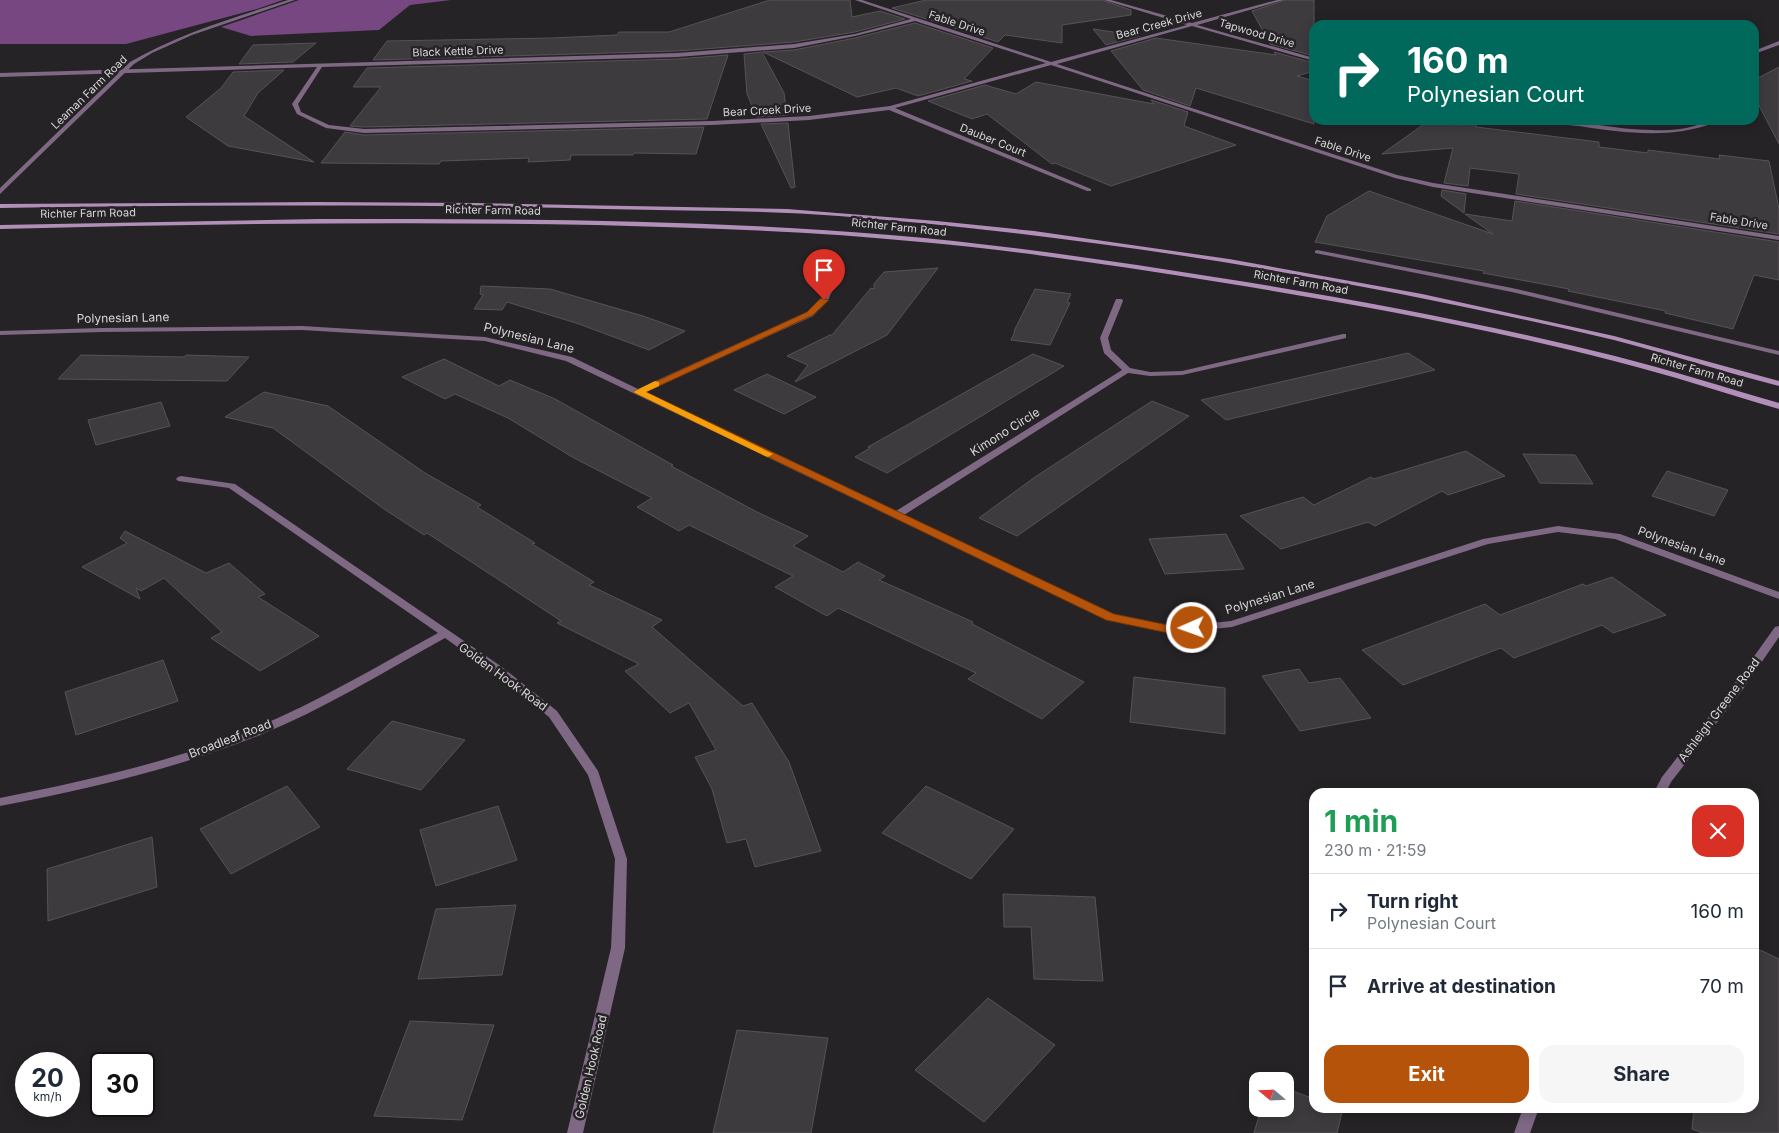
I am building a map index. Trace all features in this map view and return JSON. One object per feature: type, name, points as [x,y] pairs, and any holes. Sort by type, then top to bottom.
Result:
[{"type":"main road","name":"Richter Farm Road","points":[[0,206],[202,203],[545,205],[836,214],[1031,232],[1248,264],[1417,295],[1618,339],[1779,384]]},
{"type":"main road","name":"Richter Farm Road","points":[[0,227],[375,220],[601,223],[862,235],[1022,251],[1209,278],[1431,318],[1615,359],[1779,406]]},
{"type":"street","name":"Leaman Farm Road","points":[[0,192],[126,70],[149,52],[208,28],[293,0]]},
{"type":"street","name":"Fable Drive","points":[[857,0],[1395,176],[1433,185],[1779,238]]},
{"type":"street","name":"Tapwood Drive","points":[[1106,0],[1309,59]]},
{"type":"street","name":"Bear Creek Drive","points":[[321,65],[295,104],[299,113],[328,127],[364,131],[712,123],[809,118],[890,108],[1282,0]]},
{"type":"street","name":"Black Kettle Drive","points":[[0,75],[677,55],[794,46],[855,34],[914,19]]},
{"type":"street","points":[[1759,50],[1779,42]]},
{"type":"street","name":"Dauber Court","points":[[890,108],[1089,190]]},
{"type":"street","points":[[1595,125],[1661,132],[1684,132],[1706,125]]},
{"type":"street","points":[[1317,252],[1512,290],[1779,353]]},
{"type":"street","points":[[638,392],[810,314],[824,300],[840,266]]},
{"type":"street","points":[[1120,301],[1104,338],[1107,351],[1127,370],[1150,374],[1182,373],[1343,336]]},
{"type":"street","name":"Polynesian Lane","points":[[0,333],[302,328],[485,339],[569,359],[1110,617],[1173,630],[1232,624],[1486,541],[1558,529],[1617,536],[1779,596]]},
{"type":"street","name":"Kimono Circle","points":[[897,515],[1127,370]]},
{"type":"street","name":"Golden Hook Road","points":[[181,479],[232,486],[498,670],[554,714],[594,774],[621,859],[618,948],[575,1133]]},
{"type":"street","name":"Ashleigh Greene Road","points":[[1662,788],[1666,780],[1739,686],[1779,629]]},
{"type":"street","name":"Broadleaf Road","points":[[0,802],[52,792],[161,765],[256,731],[338,691],[444,634]]},
{"type":"street","points":[[1522,1133],[1529,1113]]},
{"type":"shaded area","points":[[0,0],[283,0],[257,9],[126,44],[0,44]]},
{"type":"shaded area","points":[[299,0],[451,0],[410,5],[379,30],[251,36],[221,27]]},
{"type":"building","points":[[770,0],[850,0],[852,17],[880,11],[905,19],[855,32],[794,42],[677,51],[373,60],[387,41],[552,38],[617,35],[619,32],[669,32]]},
{"type":"building","points":[[926,0],[1102,0],[1131,10],[1131,15],[1062,25],[1062,43],[1005,35],[998,42],[892,8]]},
{"type":"building","points":[[1286,0],[1314,0],[1314,20],[1309,20],[1309,55],[1270,44],[1252,11]]},
{"type":"building","points":[[915,23],[993,48],[964,79],[972,81],[918,96],[896,88],[857,97],[763,52],[794,50],[855,38]]},
{"type":"building","points":[[1093,29],[1140,36],[1106,45]]},
{"type":"building","points":[[1156,38],[1276,55],[1274,52],[1309,62],[1309,72],[1297,76],[1309,80],[1309,122],[1196,88],[1190,106],[1143,90],[1111,51]]},
{"type":"building","points":[[316,43],[293,62],[239,64],[253,45]]},
{"type":"building","points":[[762,52],[784,93],[787,115],[757,117],[747,94],[744,54]]},
{"type":"building","points":[[728,55],[707,119],[350,126],[381,87],[353,87],[367,68],[677,59]]},
{"type":"building","points":[[1779,67],[1779,144],[1759,106],[1759,77]]},
{"type":"building","points":[[284,70],[258,93],[244,116],[314,162],[228,146],[186,117],[221,88],[233,72]]},
{"type":"building","points":[[1036,82],[1154,104],[1151,100],[1188,112],[1184,126],[1236,145],[1111,186],[1055,163],[1052,164],[987,114],[972,119],[928,101],[985,85],[1016,94]]},
{"type":"building","points":[[788,123],[795,187],[791,188],[761,124]]},
{"type":"building","points":[[1423,125],[1476,125],[1476,127],[1599,142],[1599,147],[1648,153],[1648,150],[1720,159],[1719,155],[1769,161],[1779,209],[1779,234],[1516,194],[1519,174],[1470,168],[1468,186],[1444,183],[1453,148],[1382,154]]},
{"type":"building","points":[[704,127],[696,154],[571,155],[570,160],[528,162],[529,158],[441,161],[439,164],[321,163],[345,132],[364,135]]},
{"type":"building","points":[[1442,190],[1466,194],[1464,213],[1441,196]]},
{"type":"building","points":[[1369,191],[1493,234],[1465,214],[1512,221],[1515,201],[1779,242],[1779,280],[1754,275],[1733,329],[1665,313],[1666,311],[1568,291],[1569,289],[1483,273],[1484,271],[1315,242],[1327,216]]},
{"type":"building","points":[[938,268],[887,335],[795,382],[808,365],[787,356],[832,335],[871,288],[874,289],[874,284],[884,272]]},
{"type":"building","points":[[481,286],[550,289],[643,316],[685,331],[649,350],[576,323],[507,302],[502,310],[474,309],[483,295],[480,294]]},
{"type":"building","points":[[1035,289],[1071,294],[1067,302],[1070,303],[1050,345],[1011,340]]},
{"type":"building","points":[[1408,353],[1435,370],[1226,420],[1201,400]]},
{"type":"building","points":[[1033,354],[1064,366],[887,473],[855,457],[870,448],[868,447]]},
{"type":"building","points":[[81,355],[249,357],[227,381],[58,379]]},
{"type":"building","points":[[444,359],[499,386],[510,380],[555,399],[673,465],[671,466],[757,512],[808,536],[793,546],[843,572],[858,562],[885,576],[879,580],[973,622],[972,624],[1084,682],[1042,719],[968,679],[976,673],[838,608],[827,616],[775,587],[793,576],[689,525],[679,531],[637,507],[652,498],[574,458],[508,418],[455,394],[445,399],[402,377]]},
{"type":"building","points":[[767,374],[816,397],[784,414],[734,390]]},
{"type":"building","points":[[264,392],[328,406],[425,473],[481,505],[477,507],[535,543],[532,544],[594,582],[589,585],[662,620],[652,627],[743,706],[752,703],[789,762],[821,851],[755,867],[746,839],[727,843],[712,789],[695,757],[716,750],[689,703],[670,713],[625,671],[639,664],[557,623],[561,621],[427,533],[424,535],[384,509],[273,428],[225,417]]},
{"type":"building","points":[[1152,401],[1189,416],[1017,536],[979,518],[1035,477]]},
{"type":"building","points":[[161,402],[170,426],[96,445],[88,420]]},
{"type":"building","points":[[1466,451],[1505,476],[1448,495],[1442,491],[1375,526],[1368,522],[1281,549],[1240,516],[1303,497],[1314,505],[1371,477],[1374,479]]},
{"type":"building","points":[[1523,454],[1575,455],[1593,484],[1540,483]]},
{"type":"building","points":[[1667,471],[1728,490],[1714,516],[1652,496]]},
{"type":"building","points":[[125,531],[206,573],[229,563],[265,594],[258,597],[319,636],[260,671],[211,638],[222,632],[164,578],[141,591],[136,588],[140,599],[82,567],[127,543],[120,538]]},
{"type":"building","points":[[1226,534],[1244,569],[1165,574],[1149,539]]},
{"type":"building","points":[[1612,577],[1666,615],[1613,633],[1602,625],[1514,658],[1501,648],[1403,685],[1362,650],[1485,604],[1500,615],[1583,584],[1586,586]]},
{"type":"building","points":[[163,660],[178,701],[76,735],[65,692]]},
{"type":"building","points":[[1299,669],[1309,683],[1340,678],[1371,718],[1300,731],[1262,676]]},
{"type":"building","points":[[1134,677],[1225,688],[1225,734],[1130,722]]},
{"type":"building","points":[[392,721],[465,740],[421,790],[347,769]]},
{"type":"building","points":[[287,786],[320,827],[231,874],[200,829]]},
{"type":"building","points":[[926,786],[1014,829],[971,879],[882,833]]},
{"type":"building","points":[[498,806],[517,860],[436,886],[420,830]]},
{"type":"building","points":[[152,837],[157,887],[48,921],[47,869]]},
{"type":"building","points":[[1003,894],[1095,897],[1103,981],[1034,979],[1031,927],[1004,927]]},
{"type":"building","points":[[516,905],[502,975],[418,979],[436,909]]},
{"type":"building","points":[[1759,949],[1779,959],[1779,1133],[1703,1133],[1692,1129],[1694,1113],[1759,1113]]},
{"type":"building","points":[[988,998],[1055,1045],[984,1122],[915,1070]]},
{"type":"building","points":[[410,1021],[494,1025],[462,1120],[374,1116]]},
{"type":"building","points":[[737,1030],[828,1038],[811,1133],[713,1133]]},
{"type":"building","points":[[1294,1091],[1309,1097],[1309,1113],[1342,1113],[1337,1133],[1254,1133],[1258,1118],[1294,1118]]},
{"type":"slow traffic","points":[[655,384],[638,392],[768,454]]},
{"type":"route","points":[[824,300],[810,314],[638,392],[1110,617],[1173,630],[1192,628]]}]
